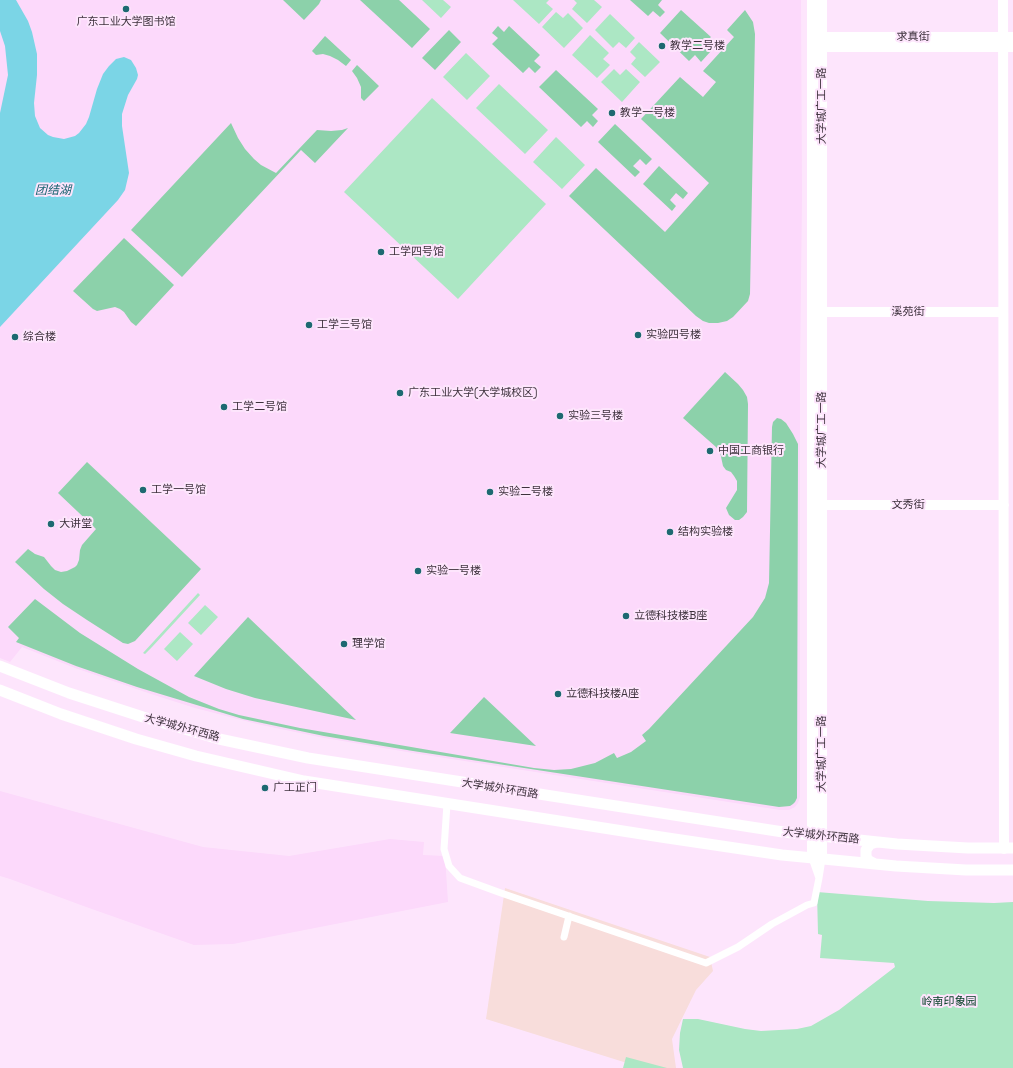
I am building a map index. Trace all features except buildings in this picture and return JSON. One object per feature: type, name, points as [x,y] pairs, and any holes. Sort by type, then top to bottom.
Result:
[{"type":"main road","name":"大学城外环西路","points":[[0,666],[69,693],[143,717],[202,734],[328,762],[783,832],[898,844],[968,848],[1008,848]]},
{"type":"main road","name":"大学城外环西路","points":[[0,690],[100,728],[196,756],[297,780],[782,855],[896,866],[959,870],[1013,870]]},
{"type":"main road","points":[[875,864],[868,859],[866,850],[870,844],[877,842]]},
{"type":"street","name":"大学城广工一路","points":[[812,0],[817,42],[817,859]]},
{"type":"street","name":"大学城广工一路","points":[[817,42],[822,0]]},
{"type":"street","points":[[1003,0],[1008,42],[1004,312],[1004,505],[1008,848]]},
{"type":"street","name":"求真街","points":[[817,42],[1008,42]]},
{"type":"street","name":"溪苑街","points":[[817,312],[1004,312]]},
{"type":"street","name":"文秀街","points":[[817,505],[1004,505]]},
{"type":"street","points":[[447,804],[444,849],[449,866],[460,878],[706,963],[738,947],[772,924],[807,905],[814,903],[819,878],[817,859]]},
{"type":"street","points":[[564,937],[569,916]]},
{"type":"shaded area","name":"广东工业大学(大学城校区)","points":[[0,0],[801,0],[802,195],[800,375],[800,797],[795,807],[789,810],[780,810],[319,737],[257,724],[195,708],[75,668],[22,647],[10,662],[0,658]]},
{"type":"shaded area","points":[[0,791],[203,847],[289,856],[390,839],[424,842],[423,855],[445,856],[448,902],[233,944],[194,945],[0,876]]},
{"type":"shaded area","points":[[505,888],[710,957],[713,971],[696,990],[672,1039],[676,1068],[643,1068],[486,1019]]},
{"type":"green space","points":[[283,0],[321,0],[304,20]]},
{"type":"green space","points":[[360,0],[399,0],[430,29],[412,48]]},
{"type":"green space","points":[[422,0],[443,0],[451,7],[441,18]]},
{"type":"green space","points":[[513,0],[549,0],[546,3],[553,9],[539,24]]},
{"type":"green space","points":[[574,0],[594,0],[602,7],[587,23],[572,9],[577,3]]},
{"type":"green space","points":[[630,0],[662,0],[658,5],[665,12],[660,17],[653,11],[648,16]]},
{"type":"green space","points":[[681,10],[711,37],[704,44],[711,51],[701,62],[695,55],[689,61],[660,33]]},
{"type":"green space","points":[[745,10],[753,22],[755,34],[750,294],[748,301],[733,317],[727,321],[709,323],[696,316],[569,196],[596,168],[665,232],[709,183],[641,119],[680,77],[703,97],[716,82],[703,71],[734,37],[727,30]]},
{"type":"green space","points":[[556,12],[563,18],[568,13],[583,28],[564,48],[542,27]]},
{"type":"green space","points":[[610,14],[635,38],[626,48],[619,42],[613,48],[595,30]]},
{"type":"green space","points":[[498,26],[504,32],[509,26],[540,55],[534,61],[541,67],[535,73],[529,67],[523,73],[492,44],[498,38],[492,33]]},
{"type":"green space","points":[[449,30],[461,42],[435,70],[422,58]]},
{"type":"green space","points":[[590,35],[609,53],[603,59],[610,65],[597,78],[572,55]]},
{"type":"green space","points":[[325,36],[351,60],[346,66],[330,56],[323,54],[316,55],[312,51]]},
{"type":"green space","points":[[639,42],[660,62],[645,77],[631,64],[636,58],[630,52]]},
{"type":"green space","points":[[466,53],[490,76],[467,100],[443,77]]},
{"type":"green space","points":[[357,65],[379,86],[364,101],[361,98],[361,87],[352,71]]},
{"type":"green space","points":[[614,69],[620,75],[626,69],[640,82],[622,102],[601,82]]},
{"type":"green space","points":[[556,70],[598,109],[592,115],[598,121],[593,127],[587,121],[581,127],[539,87]]},
{"type":"green space","points":[[499,84],[548,130],[525,154],[476,108]]},
{"type":"green space","points":[[432,98],[546,204],[458,299],[344,192]]},
{"type":"green space","points":[[231,123],[245,149],[254,159],[261,165],[276,173],[317,130],[331,131],[348,128],[315,163],[301,150],[182,277],[131,230]]},
{"type":"green space","points":[[615,124],[652,159],[646,165],[640,159],[633,166],[640,172],[635,177],[598,142]]},
{"type":"green space","points":[[556,137],[585,165],[562,189],[533,162]]},
{"type":"green space","points":[[659,166],[688,193],[683,199],[676,193],[670,200],[676,206],[672,211],[643,184]]},
{"type":"green space","points":[[124,238],[174,285],[136,326],[120,309],[115,307],[97,311],[73,291]]},
{"type":"green space","points":[[725,372],[743,390],[747,397],[748,404],[747,512],[739,520],[735,520],[729,515],[726,508],[737,490],[737,481],[731,472],[726,470],[723,466],[720,452],[716,447],[683,418]]},
{"type":"green space","points":[[777,418],[786,423],[798,444],[797,798],[790,806],[779,807],[413,751],[324,736],[243,719],[137,687],[76,666],[16,642],[19,638],[8,627],[35,599],[80,633],[138,669],[189,697],[239,715],[300,728],[534,768],[554,770],[571,769],[595,763],[614,753],[617,758],[631,752],[646,741],[642,735],[753,617],[765,598],[769,583],[772,427],[773,422]]},
{"type":"green space","points":[[87,462],[201,569],[135,641],[128,644],[123,643],[63,604],[44,589],[15,562],[28,549],[35,554],[44,557],[55,570],[61,572],[67,571],[77,565],[82,545],[96,529],[58,493]]},
{"type":"green space","points":[[198,593],[200,595],[152,647],[145,654],[143,653]]},
{"type":"green space","points":[[205,605],[218,617],[201,635],[188,623]]},
{"type":"green space","points":[[248,617],[356,720],[255,698],[226,689],[194,676]]},
{"type":"green space","points":[[180,632],[193,644],[177,661],[164,649]]},
{"type":"green space","points":[[484,697],[536,746],[450,733]]},
{"type":"green space","name":"岭南印象园","points":[[817,892],[928,901],[994,903],[1013,902],[1013,1068],[683,1068],[679,1050],[683,1019],[698,1019],[761,1031],[797,1029],[811,1026],[839,1010],[895,967],[894,963],[820,958],[822,935],[818,934]]},
{"type":"green space","points":[[626,1057],[667,1068],[623,1068]]},
{"type":"water","name":"团结湖","points":[[0,0],[16,0],[28,21],[32,32],[37,54],[37,75],[34,103],[35,116],[40,128],[48,135],[64,139],[75,136],[79,133],[89,117],[103,74],[116,59],[124,57],[131,60],[138,75],[128,95],[122,114],[122,126],[129,173],[125,190],[118,200],[0,327],[0,113],[8,75],[5,46],[0,31]]},
{"type":"place","name":"广东工业大学图书馆","points":[[126,9]]},
{"type":"place","name":"教学二号楼","points":[[662,46]]},
{"type":"place","name":"教学一号楼","points":[[612,113]]},
{"type":"place","name":"工学四号馆","points":[[381,252]]},
{"type":"place","name":"工学三号馆","points":[[309,325]]},
{"type":"place","name":"实验四号楼","points":[[638,335]]},
{"type":"place","name":"综合楼","points":[[15,337]]},
{"type":"place","name":"广东工业大学(大学城校区)","points":[[400,393]]},
{"type":"place","name":"工学二号馆","points":[[224,407]]},
{"type":"place","name":"实验三号楼","points":[[560,416]]},
{"type":"place","name":"中国工商银行","points":[[710,451]]},
{"type":"place","name":"工学一号馆","points":[[143,490]]},
{"type":"place","name":"实验二号楼","points":[[490,492]]},
{"type":"place","name":"大讲堂","points":[[51,524]]},
{"type":"place","name":"结构实验楼","points":[[670,532]]},
{"type":"place","name":"实验一号楼","points":[[418,571]]},
{"type":"place","name":"立德科技楼B座","points":[[626,616]]},
{"type":"place","name":"理学馆","points":[[344,644]]},
{"type":"place","name":"立德科技楼A座","points":[[558,694]]},
{"type":"place","name":"广工正门","points":[[265,788]]}]
